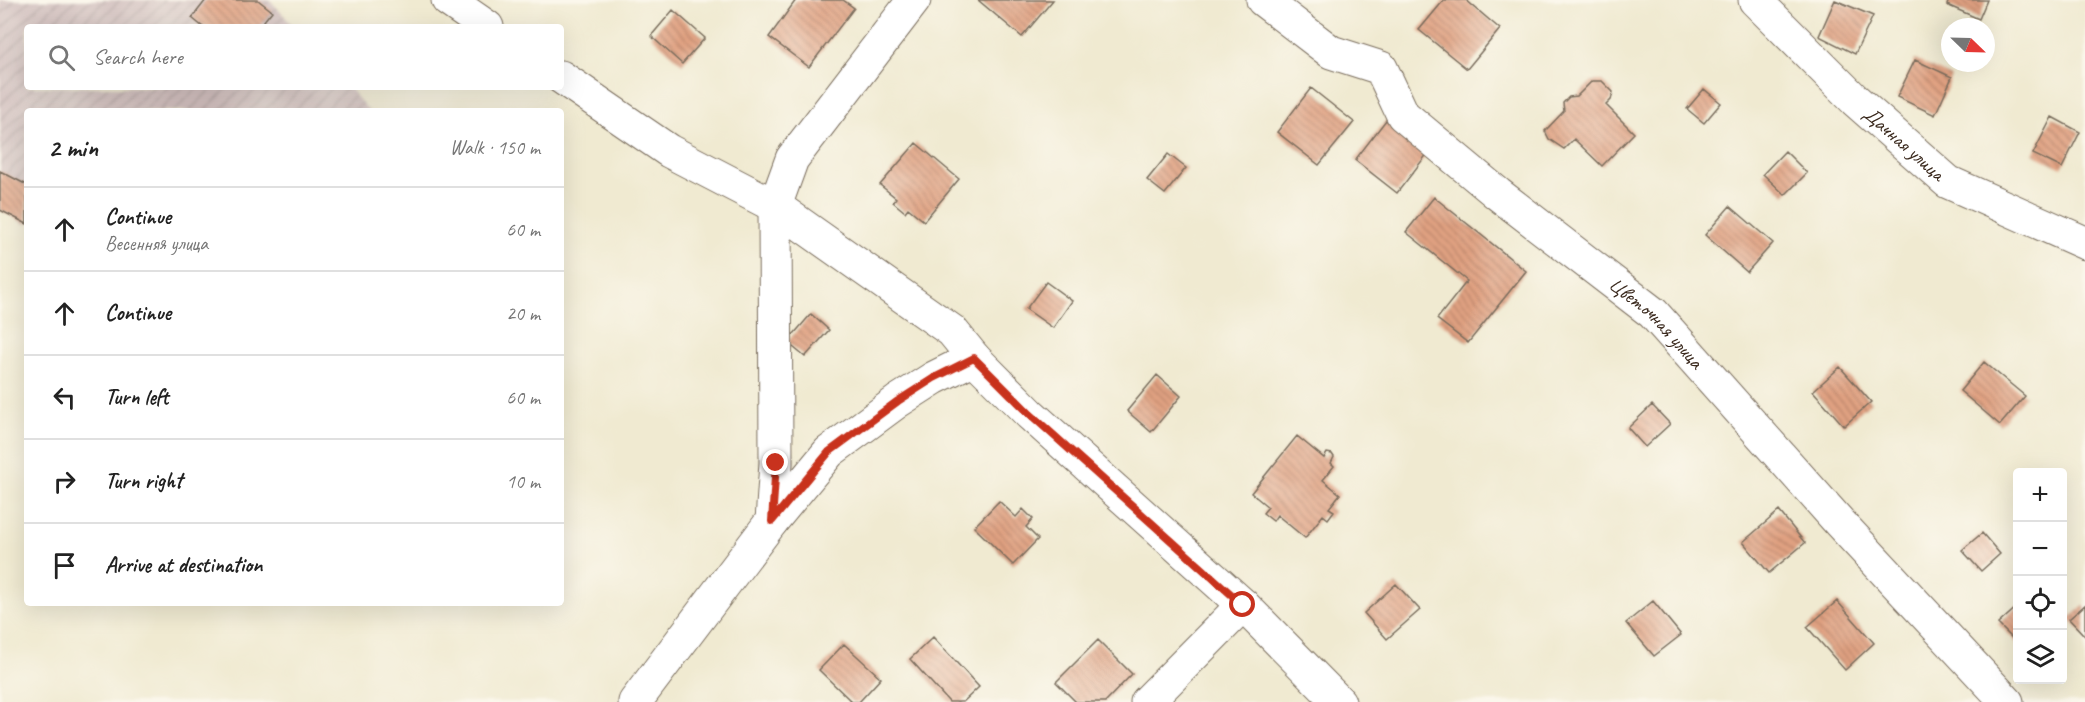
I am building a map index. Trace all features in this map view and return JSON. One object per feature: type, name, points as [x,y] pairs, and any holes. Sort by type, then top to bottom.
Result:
[{"type":"street","points":[[448,0],[483,24]]},
{"type":"street","points":[[772,521],[776,463],[774,206],[792,159],[914,0]]},
{"type":"street","name":"Цветочная улица","points":[[1263,0],[1331,52],[1381,68],[1403,115],[1498,194],[1653,313],[1840,523],[2007,702]]},
{"type":"street","name":"Дачная улица","points":[[1755,0],[1855,100],[1948,182],[2085,243]]},
{"type":"street","points":[[564,79],[669,151],[774,206],[952,331],[974,358],[1030,414],[1243,605],[1339,702]]},
{"type":"street","points":[[635,702],[772,521],[829,452],[898,401],[934,378],[974,358]]},
{"type":"street","points":[[1147,702],[1243,605]]},
{"type":"shaded area","points":[[0,0],[270,0],[291,24],[24,24],[24,90],[351,90],[366,108],[24,108],[24,223],[0,210]]},
{"type":"building","points":[[206,0],[258,0],[272,11],[261,24],[199,24],[192,18]]},
{"type":"building","points":[[796,0],[843,0],[854,8],[809,67],[769,37]]},
{"type":"building","points":[[978,0],[1053,0],[1022,37]]},
{"type":"building","points":[[1444,0],[1466,0],[1500,29],[1467,69],[1419,30]]},
{"type":"building","points":[[1835,0],[1873,16],[1855,54],[1819,36]]},
{"type":"building","points":[[1949,0],[1987,0],[1979,18],[1947,5]]},
{"type":"building","points":[[673,10],[705,38],[682,64],[651,36]]},
{"type":"building","points":[[1915,60],[1952,77],[1935,115],[1897,97]]},
{"type":"building","points":[[1592,81],[1602,81],[1613,92],[1611,100],[1606,105],[1634,133],[1602,166],[1574,139],[1564,149],[1549,139],[1545,131],[1564,111],[1563,103],[1569,97],[1577,96]]},
{"type":"building","points":[[1311,88],[1354,122],[1319,165],[1277,132]]},
{"type":"building","points":[[1704,89],[1721,103],[1704,123],[1687,109]]},
{"type":"building","points":[[2052,117],[2080,132],[2062,168],[2033,154]]},
{"type":"building","points":[[1386,120],[1428,153],[1397,193],[1355,160]]},
{"type":"building","points":[[916,143],[959,179],[924,221],[908,208],[905,212],[893,202],[896,198],[880,185]]},
{"type":"building","points":[[1785,151],[1807,173],[1785,195],[1763,174]]},
{"type":"building","points":[[1168,154],[1186,168],[1165,194],[1147,180]]},
{"type":"building","points":[[0,171],[24,183],[24,222],[0,210]]},
{"type":"building","points":[[1434,197],[1526,271],[1468,343],[1437,319],[1467,281],[1406,232]]},
{"type":"building","points":[[1730,206],[1773,243],[1747,272],[1705,235]]},
{"type":"building","points":[[1046,282],[1072,301],[1053,328],[1026,309]]},
{"type":"building","points":[[811,314],[829,330],[805,357],[787,342]]},
{"type":"building","points":[[1984,362],[2025,396],[2000,425],[1960,391]]},
{"type":"building","points":[[1840,367],[1871,402],[1844,426],[1813,391]]},
{"type":"building","points":[[1157,375],[1181,396],[1151,432],[1127,411]]},
{"type":"building","points":[[1652,405],[1670,424],[1645,447],[1628,428]]},
{"type":"building","points":[[1297,436],[1324,458],[1327,453],[1332,454],[1334,457],[1331,463],[1334,466],[1323,480],[1340,494],[1329,508],[1334,511],[1328,519],[1323,515],[1305,538],[1277,515],[1273,521],[1263,513],[1268,507],[1251,493]]},
{"type":"building","points":[[999,501],[1016,517],[1023,509],[1033,519],[1026,527],[1038,539],[1013,565],[974,527]]},
{"type":"building","points":[[1779,511],[1805,543],[1769,573],[1743,542]]},
{"type":"building","points":[[1982,533],[2000,554],[1981,571],[1962,550]]},
{"type":"building","points":[[1396,584],[1420,610],[1387,639],[1364,613]]},
{"type":"building","points":[[1653,601],[1681,635],[1654,656],[1626,623]]},
{"type":"building","points":[[1837,601],[1874,643],[1845,670],[1807,627]]},
{"type":"building","points":[[2085,605],[2085,636],[2069,619]]},
{"type":"building","points":[[2013,610],[2013,639],[1998,624]]},
{"type":"building","points":[[933,637],[979,687],[963,702],[949,702],[910,659]]},
{"type":"building","points":[[1098,640],[1132,674],[1105,702],[1076,702],[1056,682]]},
{"type":"building","points":[[844,644],[881,678],[859,702],[852,702],[819,670]]},
{"type":"route","points":[[776,463],[772,521],[829,452],[898,401],[934,378],[974,358],[1030,414],[1243,605]]}]
